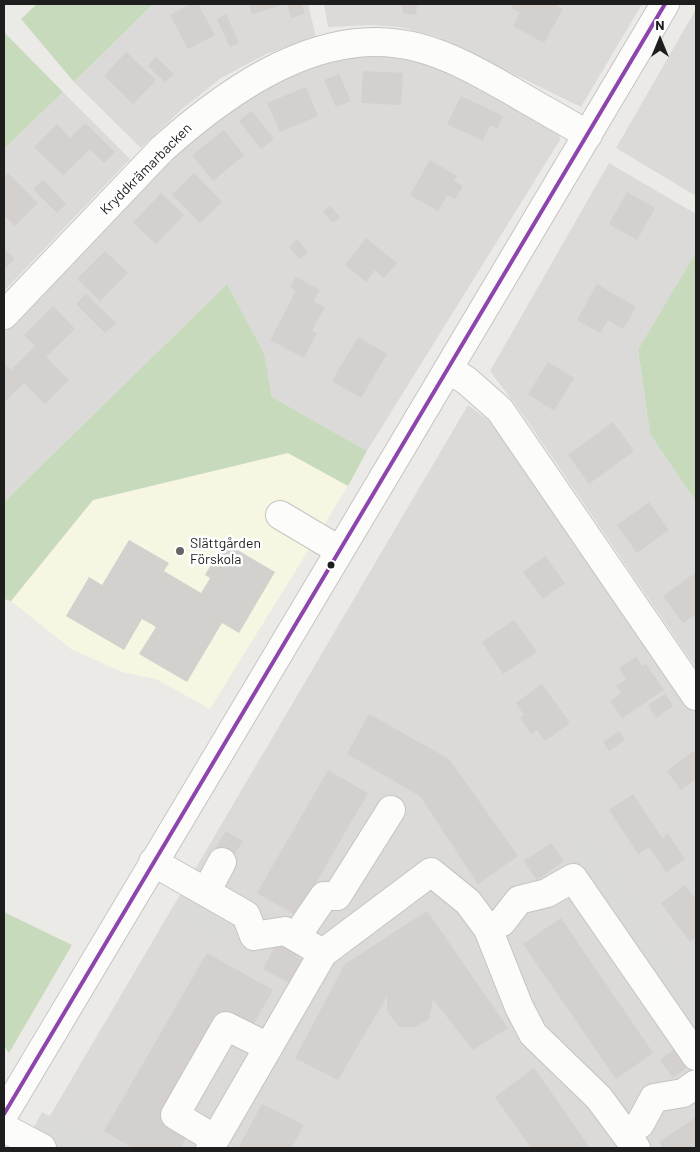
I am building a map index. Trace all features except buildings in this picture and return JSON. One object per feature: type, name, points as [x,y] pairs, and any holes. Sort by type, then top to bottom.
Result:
[{"type":"street","points":[[4,1114],[665,4]]},
{"type":"street","name":"Kryddkrämarbacken","points":[[4,315],[162,149],[210,108],[255,78],[310,53],[343,46],[380,42],[420,48],[460,62],[588,135]]},
{"type":"street","points":[[449,369],[467,381],[500,410],[696,696]]},
{"type":"street","points":[[280,515],[339,550]]},
{"type":"street","points":[[296,937],[324,896],[337,896],[391,810]]},
{"type":"street","points":[[153,862],[246,915],[254,936],[285,931],[323,953]]},
{"type":"street","points":[[206,892],[222,862]]},
{"type":"street","points":[[268,1048],[226,1026],[175,1115],[212,1143],[268,1048],[323,953],[431,872],[468,902],[488,929],[519,1007],[533,1034],[599,1098],[630,1140],[654,1098],[683,1093],[696,1084]]},
{"type":"street","points":[[488,929],[502,922],[519,900],[547,893],[573,878],[696,1056]]},
{"type":"street","points":[[4,1128],[42,1148]]},
{"type":"shaded area","points":[[153,4],[308,4],[316,37],[266,54],[221,78],[182,109],[141,148],[74,82]]},
{"type":"shaded area","points":[[324,4],[642,4],[581,107],[438,37],[400,27],[371,25],[328,27]]},
{"type":"shaded area","points":[[696,9],[696,196],[616,148]]},
{"type":"shaded area","points":[[384,53],[421,59],[462,74],[558,129],[560,140],[367,451],[272,397],[264,353],[227,284],[4,502],[4,333],[147,178],[243,94],[321,61]]},
{"type":"shaded area","points":[[63,92],[130,159],[4,291],[4,149]]},
{"type":"shaded area","points":[[609,163],[696,214],[696,252],[638,351],[650,434],[696,502],[696,668],[524,416],[490,371]]},
{"type":"shaded area","points":[[468,405],[496,426],[696,713],[696,1148],[31,1148]]},
{"type":"shaded area","name":"Slättgården Förskola","points":[[288,453],[348,486],[210,709],[156,679],[122,672],[71,649],[11,601],[93,500]]},
{"type":"shaded area","points":[[589,836],[696,994],[696,1030],[573,847]]},
{"type":"shaded area","points":[[185,901],[228,925],[220,939],[177,914]]},
{"type":"shaded area","points":[[42,1112],[99,1143],[96,1148],[59,1148],[31,1133]]},
{"type":"green space","points":[[37,4],[153,4],[74,82],[21,19]]},
{"type":"green space","points":[[4,32],[63,92],[4,149]]},
{"type":"green space","points":[[696,252],[696,502],[650,434],[638,350]]},
{"type":"green space","points":[[227,284],[264,353],[272,397],[367,451],[348,486],[288,453],[93,500],[11,601],[4,599],[4,502]]},
{"type":"green space","points":[[4,912],[72,945],[9,1053],[4,1046]]},
{"type":"transit line","points":[[4,1114],[665,4]]},
{"type":"place","name":"Slättgården Förskola","points":[[180,551]]}]
